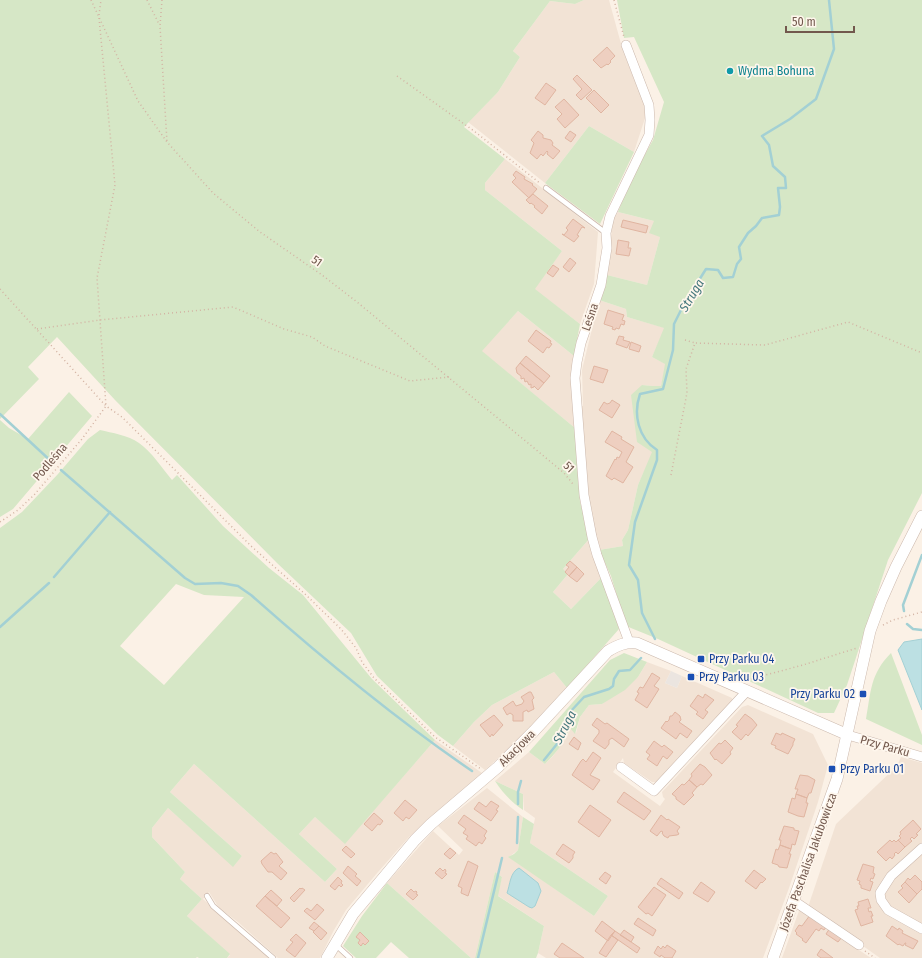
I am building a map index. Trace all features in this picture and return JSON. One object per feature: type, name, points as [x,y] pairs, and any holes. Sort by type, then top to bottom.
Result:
[{"type":"street","name":"Leśna","points":[[626,45],[649,105],[650,120],[648,135],[610,216],[606,233],[606,248],[601,285],[587,324],[577,362],[576,378],[584,495],[592,537],[597,555],[629,642]]},
{"type":"street","name":"Józefa Paschalisa Jakubowicza","points":[[773,958],[837,779],[870,631],[896,567],[922,516]]},
{"type":"street","name":"Akacjowa","points":[[327,958],[353,914],[415,840],[431,824],[488,776],[534,731],[608,651],[619,644],[629,642]]},
{"type":"street","points":[[629,642],[637,643],[848,735]]},
{"type":"street","points":[[621,767],[654,791],[743,690]]},
{"type":"street","name":"Przy Parku","points":[[848,735],[922,757]]},
{"type":"street","points":[[922,848],[891,876],[880,893],[881,900],[888,910],[922,929]]},
{"type":"street","points":[[794,901],[859,945]]},
{"type":"lane","points":[[546,188],[606,233]]},
{"type":"lane","points":[[207,896],[214,906],[273,958]]},
{"type":"lane","points":[[335,944],[350,958]]},
{"type":"path","name":"51","points":[[91,0],[138,101],[166,142],[213,193],[260,232],[322,275],[357,302],[552,463],[584,495]]},
{"type":"path","points":[[101,0],[98,16],[115,185],[97,278],[106,406]]},
{"type":"path","points":[[147,0],[160,26]]},
{"type":"path","points":[[162,0],[160,26],[166,142]]},
{"type":"path","points":[[614,0],[626,45]]},
{"type":"path","points":[[397,76],[474,131],[546,188]]},
{"type":"path","points":[[0,289],[106,406],[122,417],[251,546],[306,594],[341,629],[356,648],[362,662],[374,678],[435,737],[488,776]]},
{"type":"path","points":[[37,329],[100,320],[233,307],[284,329],[312,337],[325,346],[410,381],[449,377]]},
{"type":"path","points":[[685,340],[695,343],[765,345],[848,322],[922,353]]},
{"type":"path","points":[[671,475],[687,393],[686,369],[695,343]]},
{"type":"path","name":"Podleśna","points":[[0,522],[18,510],[34,495],[82,439],[106,406]]},
{"type":"path","points":[[870,631],[893,620],[922,612]]},
{"type":"path","points":[[743,690],[744,681],[803,665],[867,645]]},
{"type":"path","points":[[859,945],[875,958]]},
{"type":"shaded area","points":[[584,0],[609,0],[623,51],[647,112],[634,152],[589,126],[545,183],[468,122],[498,92],[520,57],[513,51],[550,1],[575,4]]},
{"type":"shaded area","points":[[505,159],[598,232],[594,284],[580,324],[534,289],[562,251],[485,190],[485,183]]},
{"type":"shaded area","points":[[618,212],[654,221],[660,237],[647,285],[607,275],[613,220]]},
{"type":"shaded area","points":[[599,300],[626,309],[627,317],[665,328],[652,357],[666,364],[661,386],[642,385],[653,452],[638,485],[628,530],[622,540],[623,546],[599,550],[588,500],[581,406],[583,406],[582,370]]},
{"type":"shaded area","points":[[518,311],[574,356],[575,428],[481,351]]},
{"type":"shaded area","points":[[590,538],[602,577],[571,609],[553,592],[568,574],[562,570]]},
{"type":"shaded area","points":[[647,662],[671,671],[665,683],[677,688],[682,676],[732,698],[732,701],[658,782],[652,782],[624,763],[623,758],[613,772],[660,806],[665,799],[662,792],[742,707],[748,705],[813,734],[828,765],[818,802],[789,888],[763,958],[546,958],[538,953],[544,926],[497,895],[502,877],[495,872],[475,958],[471,958],[387,883],[433,831],[459,855],[463,850],[438,826],[487,788],[523,817],[518,850],[509,857],[594,916],[608,896],[530,843],[535,818],[524,810],[523,794],[495,781],[529,752],[545,764],[567,737],[570,728],[576,733],[580,717],[589,705],[602,704],[638,677]]},
{"type":"shaded area","points":[[671,671],[682,676],[677,688],[665,683]]},
{"type":"shaded area","points":[[554,672],[567,688],[521,737],[485,770],[453,746],[474,722],[492,705]]},
{"type":"shaded area","points":[[435,740],[482,773],[409,837],[378,872],[346,910],[320,958],[278,958],[238,922],[219,908],[209,892],[203,899],[269,958],[227,958],[230,955],[187,916],[202,899],[180,879],[185,872],[152,837],[152,828],[168,808],[233,866],[242,856],[170,792],[194,764],[325,882],[337,869],[299,834],[315,817],[345,843]]},
{"type":"shaded area","points":[[901,757],[922,763],[922,958],[880,958],[808,907],[836,824],[897,766]]},
{"type":"shaded area","points":[[800,908],[853,946],[871,958],[782,958]]},
{"type":"green space","points":[[0,0],[584,0],[575,4],[550,1],[513,51],[520,57],[498,92],[464,127],[505,159],[485,183],[485,190],[562,251],[535,289],[580,324],[574,356],[518,311],[482,351],[575,428],[580,502],[590,538],[563,569],[568,574],[553,592],[571,609],[602,577],[619,629],[567,688],[554,672],[492,705],[474,722],[453,746],[438,735],[377,676],[351,633],[277,563],[115,400],[57,337],[28,367],[39,379],[0,419]]},
{"type":"green space","points":[[617,0],[922,0],[922,493],[888,560],[847,685],[834,713],[818,713],[658,639],[626,626],[611,576],[599,550],[623,546],[622,540],[628,530],[638,485],[652,452],[637,442],[631,395],[642,385],[661,386],[665,364],[652,357],[664,328],[627,317],[626,309],[599,300],[607,275],[647,285],[660,237],[649,233],[654,221],[618,212],[630,181],[653,140],[664,102],[634,37],[624,38]]},
{"type":"green space","points":[[589,126],[634,152],[600,224],[545,183]]},
{"type":"green space","points":[[69,392],[92,416],[13,509],[0,517],[0,420],[9,428],[28,439]]},
{"type":"green space","points":[[100,430],[130,438],[139,443],[157,460],[172,480],[177,475],[223,526],[269,568],[303,595],[372,679],[435,740],[345,844],[315,817],[299,834],[337,869],[325,882],[194,764],[170,792],[242,856],[233,867],[168,808],[152,828],[152,837],[185,872],[180,879],[202,899],[187,916],[230,954],[227,958],[0,958],[0,528],[22,512],[58,474],[88,439]],"holes":[[[176,584],[204,595],[244,597],[164,685],[120,646]]]},
{"type":"green space","points":[[624,653],[647,662],[638,677],[625,690],[602,704],[589,705],[580,717],[575,734],[570,728],[560,747],[545,764],[529,752],[610,660]]},
{"type":"green space","points":[[891,653],[922,735],[922,745],[866,719],[872,684],[875,676],[879,668]]},
{"type":"green space","points":[[495,781],[523,794],[523,810],[508,797]]},
{"type":"green space","points":[[523,817],[534,824],[530,843],[608,896],[594,916],[508,857],[518,850]]},
{"type":"green space","points":[[495,872],[502,877],[498,896],[544,926],[536,958],[475,958]]},
{"type":"green space","points":[[387,883],[471,958],[409,958],[391,942],[376,958],[356,958],[343,946],[362,916]]},
{"type":"water","points":[[922,639],[922,710],[898,650],[904,642]]},
{"type":"water","points":[[519,868],[538,883],[541,891],[535,906],[532,908],[507,893],[512,876]]},
{"type":"building","points":[[607,47],[615,56],[608,65],[607,64],[601,68],[593,60]]},
{"type":"building","points":[[577,75],[592,90],[581,100],[576,95],[582,89],[573,79]]},
{"type":"building","points":[[546,83],[556,90],[545,105],[535,98]]},
{"type":"building","points":[[594,90],[609,105],[601,113],[586,98]]},
{"type":"building","points":[[564,99],[579,115],[565,128],[557,119],[562,114],[555,107]]},
{"type":"building","points":[[538,131],[543,135],[543,138],[551,140],[553,143],[552,145],[560,151],[553,159],[547,154],[547,151],[543,156],[541,154],[537,159],[530,153],[534,143],[531,140]]},
{"type":"building","points":[[570,131],[576,135],[571,142],[565,138]]},
{"type":"building","points":[[516,171],[525,177],[524,179],[533,184],[532,185],[537,189],[529,198],[512,182],[516,178],[513,175]]},
{"type":"building","points":[[533,194],[548,206],[542,214],[534,207],[535,206],[526,200]]},
{"type":"building","points":[[573,219],[585,228],[582,227],[577,235],[579,236],[574,242],[562,234],[564,235],[568,230],[566,228]]},
{"type":"building","points":[[623,220],[648,226],[646,233],[621,227]]},
{"type":"building","points":[[618,240],[629,242],[628,248],[631,248],[629,256],[616,254]]},
{"type":"building","points":[[570,258],[576,263],[569,272],[563,267]]},
{"type":"building","points":[[553,265],[559,269],[553,277],[547,273]]},
{"type":"building","points":[[608,310],[624,315],[622,320],[625,321],[624,325],[621,324],[619,329],[612,329],[613,327],[604,324]]},
{"type":"building","points":[[536,330],[551,341],[550,343],[552,344],[549,348],[547,347],[543,353],[528,341]]},
{"type":"building","points":[[619,336],[624,337],[623,340],[630,342],[627,348],[616,344]]},
{"type":"building","points":[[631,342],[641,346],[639,352],[629,349]]},
{"type":"building","points":[[526,356],[550,376],[544,383],[520,363]]},
{"type":"building","points":[[520,363],[544,383],[538,390],[534,386],[531,388],[531,384],[529,385],[527,381],[525,382],[524,378],[521,379],[521,376],[517,373],[516,368]]},
{"type":"building","points":[[594,366],[608,370],[603,383],[590,379]]},
{"type":"building","points":[[612,400],[620,405],[612,418],[599,410],[604,402],[607,404]]},
{"type":"building","points":[[612,431],[634,447],[626,462],[633,467],[623,483],[614,478],[612,480],[606,476],[615,459],[616,460],[617,457],[619,458],[622,452],[605,442]]},
{"type":"building","points":[[570,561],[577,567],[569,576],[565,572],[569,567],[566,565]]},
{"type":"building","points":[[577,567],[584,574],[577,582],[569,576]]},
{"type":"building","points":[[652,673],[660,678],[654,686],[659,689],[647,708],[635,700],[639,693],[637,692],[640,687],[643,688]]},
{"type":"building","points":[[531,692],[534,698],[532,700],[534,709],[528,712],[527,710],[523,712],[523,721],[513,721],[513,715],[510,713],[507,715],[503,708],[513,701],[516,706],[522,704],[524,701],[521,697]]},
{"type":"building","points":[[705,694],[714,700],[705,710],[708,712],[703,719],[696,714],[698,712],[690,706],[698,695],[703,698]]},
{"type":"building","points":[[675,712],[680,716],[681,720],[679,722],[692,731],[687,738],[680,733],[676,739],[661,728]]},
{"type":"building","points":[[745,714],[757,725],[748,736],[746,734],[741,740],[732,732],[738,726],[736,725]]},
{"type":"building","points":[[494,715],[503,725],[493,736],[492,734],[490,737],[480,725]]},
{"type":"building","points":[[597,718],[605,724],[607,723],[629,739],[624,747],[612,738],[609,740],[609,744],[605,749],[593,741],[599,733],[599,730],[592,725]]},
{"type":"building","points":[[776,733],[781,735],[782,733],[795,739],[788,754],[775,748],[776,746],[771,744]]},
{"type":"building","points":[[574,737],[581,743],[578,750],[569,744]]},
{"type":"building","points":[[725,740],[733,748],[730,752],[731,754],[722,764],[716,759],[715,760],[710,753],[719,743],[721,744]]},
{"type":"building","points":[[654,741],[662,747],[664,745],[673,752],[667,759],[663,756],[657,766],[647,759],[650,755],[646,752]]},
{"type":"building","points":[[593,752],[601,758],[590,775],[600,780],[593,790],[572,775],[581,761],[583,759],[586,762]]},
{"type":"building","points":[[700,764],[712,775],[703,785],[701,784],[697,787],[689,780],[692,776],[691,774]]},
{"type":"building","points":[[800,775],[808,776],[815,780],[811,793],[809,793],[807,798],[796,794],[798,789],[795,789]]},
{"type":"building","points":[[689,780],[697,787],[692,793],[694,795],[684,805],[672,794],[682,784],[684,785]]},
{"type":"building","points":[[624,792],[651,811],[644,820],[617,802]]},
{"type":"building","points":[[796,794],[807,798],[806,803],[808,803],[804,817],[788,812],[792,798],[795,799]]},
{"type":"building","points":[[405,800],[417,810],[409,819],[406,817],[403,821],[394,813]]},
{"type":"building","points":[[491,801],[499,806],[496,810],[498,811],[491,821],[474,809],[479,802],[486,807]]},
{"type":"building","points":[[590,805],[611,820],[599,837],[578,822]]},
{"type":"building","points":[[374,813],[383,821],[372,831],[364,824]]},
{"type":"building","points":[[464,815],[487,831],[484,836],[486,838],[482,844],[479,842],[476,846],[466,839],[468,836],[463,833],[466,829],[458,823]]},
{"type":"building","points":[[661,815],[680,827],[677,831],[679,834],[669,836],[668,838],[664,836],[662,833],[663,832],[661,831],[657,836],[650,831]]},
{"type":"building","points":[[913,820],[921,829],[916,834],[918,835],[914,839],[912,837],[910,839],[912,841],[905,847],[898,840],[901,838],[899,836],[901,834],[900,832]]},
{"type":"building","points":[[784,826],[794,828],[794,830],[799,831],[795,845],[792,844],[791,849],[780,845],[781,840],[779,840]]},
{"type":"building","points":[[890,840],[892,842],[894,840],[896,842],[898,840],[905,847],[898,854],[896,852],[892,859],[890,857],[886,861],[877,852]]},
{"type":"building","points":[[563,844],[575,852],[569,863],[556,854]]},
{"type":"building","points":[[780,845],[791,849],[787,868],[779,867],[778,865],[772,863],[776,849],[778,850]]},
{"type":"building","points":[[346,846],[355,854],[351,858],[342,850]]},
{"type":"building","points":[[450,848],[456,853],[450,859],[444,854]]},
{"type":"building","points":[[271,852],[274,854],[276,853],[283,862],[279,866],[287,873],[281,880],[272,872],[268,872],[262,864],[261,861]]},
{"type":"building","points":[[468,861],[478,866],[468,896],[461,893],[462,888],[458,886]]},
{"type":"building","points":[[863,864],[874,867],[873,873],[875,874],[873,879],[871,878],[870,881],[873,882],[870,891],[861,888],[861,885],[859,884],[860,881],[857,880]]},
{"type":"building","points":[[348,866],[357,874],[355,876],[361,881],[357,886],[343,873]]},
{"type":"building","points":[[440,868],[443,871],[445,869],[445,873],[447,874],[442,879],[435,873]]},
{"type":"building","points":[[754,870],[766,879],[762,883],[761,882],[756,889],[745,881]]},
{"type":"building","points":[[605,872],[611,876],[606,884],[599,879]]},
{"type":"building","points":[[915,875],[922,882],[922,889],[917,894],[905,882],[908,878],[910,880]]},
{"type":"building","points":[[338,877],[342,881],[341,883],[343,885],[341,887],[339,885],[335,890],[330,886]]},
{"type":"building","points":[[661,878],[683,893],[679,899],[657,884]]},
{"type":"building","points":[[701,882],[715,892],[708,902],[693,893]]},
{"type":"building","points":[[905,882],[917,894],[909,903],[898,892],[903,888],[901,886]]},
{"type":"building","points":[[654,887],[666,895],[652,916],[648,913],[646,914],[638,907]]},
{"type":"building","points":[[300,888],[305,890],[294,902],[290,898]]},
{"type":"building","points":[[411,889],[414,892],[416,891],[416,894],[418,895],[413,900],[406,894]]},
{"type":"building","points":[[271,890],[282,900],[277,906],[265,896]]},
{"type":"building","points":[[265,896],[290,918],[281,928],[256,906]]},
{"type":"building","points":[[868,899],[871,908],[868,908],[869,912],[871,911],[873,916],[871,916],[873,922],[861,926],[855,910],[858,909],[858,902]]},
{"type":"building","points":[[317,904],[324,910],[315,920],[304,911],[307,908],[311,911]]},
{"type":"building","points":[[810,915],[827,926],[824,930],[821,928],[819,931],[816,929],[806,943],[796,934],[797,933],[795,931],[799,925],[802,926]]},
{"type":"building","points":[[638,918],[656,930],[653,936],[634,924]]},
{"type":"building","points":[[602,921],[615,931],[608,941],[595,931]]},
{"type":"building","points":[[314,922],[319,926],[314,931],[309,928]]},
{"type":"building","points":[[319,926],[327,933],[321,940],[313,932]]},
{"type":"building","points":[[892,926],[898,930],[899,928],[903,931],[902,933],[918,941],[913,949],[905,945],[906,943],[903,946],[898,945],[886,936]]},
{"type":"building","points":[[830,928],[842,937],[838,942],[826,934]]},
{"type":"building","points":[[624,930],[634,937],[631,942],[620,935]]},
{"type":"building","points":[[615,931],[640,948],[637,953],[611,935]]},
{"type":"building","points":[[360,932],[369,941],[365,945],[363,943],[361,946],[358,943],[360,940],[356,937]]},
{"type":"building","points":[[296,934],[306,943],[295,957],[286,950],[293,942],[290,940]]},
{"type":"building","points":[[611,935],[618,940],[606,957],[599,953]]},
{"type":"building","points":[[562,943],[584,958],[560,958],[554,954]]},
{"type":"building","points":[[667,945],[676,951],[672,958],[665,958],[661,955],[660,957],[654,953],[658,946],[661,949],[663,946],[665,948]]},
{"type":"building","points":[[821,949],[833,958],[821,958],[817,955]]},
{"type":"waterway","name":"Struga","points":[[655,639],[642,613],[638,580],[629,565],[635,522],[657,460],[657,450],[645,439],[639,425],[637,410],[640,394],[663,389],[673,350],[674,324],[684,304],[706,269],[718,270],[723,278],[733,277],[737,264],[741,259],[739,247],[748,233],[762,218],[779,215],[780,207],[778,188],[786,188],[785,177],[773,166],[769,145],[762,136],[790,119],[816,99],[834,49],[829,0]]},
{"type":"waterway","points":[[0,414],[53,463]]},
{"type":"waterway","points":[[61,470],[185,578],[195,584],[221,583],[238,586],[251,595],[305,642],[387,709],[472,771]]},
{"type":"waterway","points":[[54,577],[110,512]]},
{"type":"waterway","points":[[904,611],[903,605],[922,555]]},
{"type":"waterway","points":[[0,627],[49,583]]},
{"type":"waterway","points":[[907,624],[913,629],[922,630]]},
{"type":"waterway","name":"Struga","points":[[544,760],[561,739],[571,711],[584,697],[609,689],[613,686],[614,679],[619,671],[630,670],[641,658]]},
{"type":"waterway","name":"Struga","points":[[518,804],[518,792],[521,781]]},
{"type":"waterway","name":"Struga","points":[[517,843],[518,817]]},
{"type":"waterway","name":"Struga","points":[[478,958],[502,858]]},
{"type":"place","name":"Wydma Bohuna","points":[[730,71]]},
{"type":"place","name":"Przy Parku 04","points":[[701,659]]},
{"type":"place","name":"Przy Parku 03","points":[[691,677]]},
{"type":"place","name":"Przy Parku 02","points":[[863,694]]},
{"type":"place","name":"Przy Parku 01","points":[[832,769]]}]
